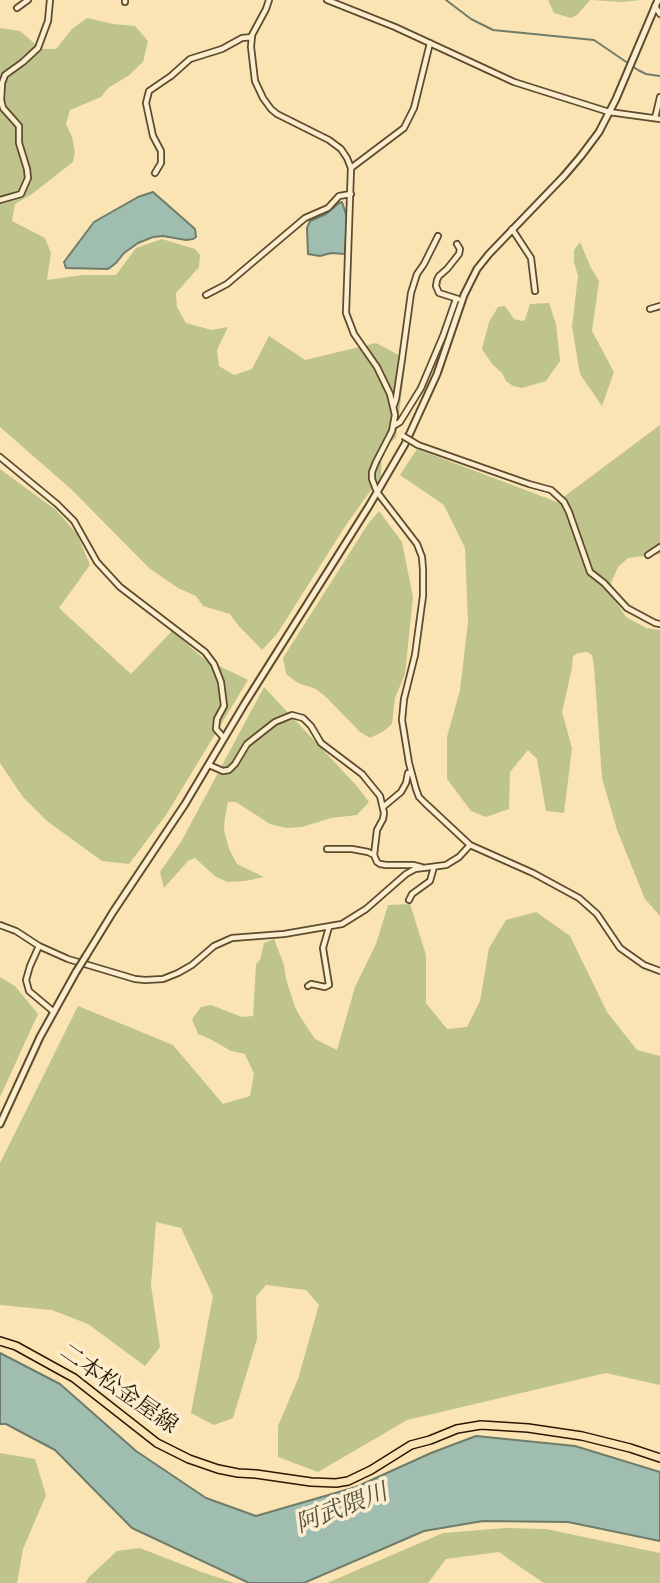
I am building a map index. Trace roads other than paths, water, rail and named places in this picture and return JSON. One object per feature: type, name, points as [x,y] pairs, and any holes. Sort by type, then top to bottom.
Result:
[{"type":"main road","name":"二本松金屋線","points":[[0,1341],[16,1346],[74,1378],[157,1443],[189,1460],[238,1473],[311,1482],[348,1481],[411,1445],[457,1429],[481,1425],[528,1428],[582,1436],[660,1458]]},
{"type":"street","points":[[17,8],[29,0]]},
{"type":"street","points":[[0,200],[21,194],[27,178],[19,143],[19,126],[3,108],[2,83],[5,75],[38,48],[48,21],[50,0]]},
{"type":"street","points":[[269,0],[252,37],[251,47],[256,81],[263,98],[271,109],[292,123],[341,149],[351,168],[346,313],[354,334],[377,367],[393,406],[393,432],[376,462],[372,479],[377,492],[417,544],[422,557],[423,597],[402,720],[411,773],[419,797],[470,845],[560,886],[579,898],[597,914],[620,948],[644,965],[660,971]]},
{"type":"street","points":[[327,0],[514,82],[609,112],[657,118],[660,97]]},
{"type":"street","points":[[657,3],[660,14]]},
{"type":"street","points":[[394,425],[400,422],[421,388],[459,299],[477,269],[581,156],[599,132],[657,3]]},
{"type":"street","points":[[155,173],[161,163],[161,150],[153,136],[148,115],[146,97],[149,92],[190,59],[222,49],[242,38],[252,37]]},
{"type":"street","points":[[351,168],[404,128],[414,108],[429,43]]},
{"type":"street","points":[[206,295],[227,285],[289,229],[328,208],[339,196],[351,194]]},
{"type":"street","points":[[512,229],[531,258],[535,291]]},
{"type":"street","points":[[393,406],[411,293],[417,274],[438,236]]},
{"type":"street","points":[[457,244],[459,254],[436,283],[439,293],[459,299]]},
{"type":"street","points":[[0,1124],[18,1082],[76,972],[209,765],[405,444],[437,374],[459,299]]},
{"type":"street","points":[[650,309],[660,306]]},
{"type":"street","points":[[393,432],[418,445],[551,490],[564,502],[569,512],[590,572],[627,608],[660,624]]},
{"type":"street","points":[[0,457],[74,521],[97,562],[120,587],[205,652],[214,664],[221,682],[224,706],[216,719],[216,729],[224,738]]},
{"type":"street","points":[[648,555],[660,547]]},
{"type":"street","points":[[209,765],[223,771],[229,770],[247,744],[275,722],[295,716],[303,718],[321,743],[362,774],[380,796],[383,819],[377,830],[374,855]]},
{"type":"street","points":[[383,807],[401,792],[407,774],[411,773]]},
{"type":"street","points":[[0,925],[68,959],[125,976],[145,980],[163,979],[192,965],[214,946],[232,939],[342,924],[366,909],[406,874],[415,869],[446,866],[470,845]]},
{"type":"street","points":[[327,849],[368,852],[374,855],[380,864],[417,865],[422,868]]},
{"type":"street","points":[[409,900],[412,894],[430,881],[434,867]]},
{"type":"street","points":[[308,986],[329,985],[323,948],[329,927]]},
{"type":"street","points":[[39,946],[26,980],[29,991],[54,1012]]},
{"type":"water","points":[[153,192],[195,229],[196,237],[186,240],[153,237],[138,243],[108,269],[66,268],[64,262],[94,222],[138,197]]},
{"type":"water","points":[[342,202],[347,217],[345,254],[308,254],[307,228],[310,221],[326,214]]},
{"type":"water","name":"阿武隈川","points":[[0,1353],[60,1384],[136,1451],[206,1498],[256,1516],[356,1487],[476,1436],[575,1446],[660,1472],[660,1541],[568,1522],[483,1521],[424,1531],[304,1583],[249,1583],[132,1528],[55,1450],[6,1424],[0,1424]]},
{"type":"waterway","points":[[446,0],[471,19],[493,30],[594,40],[638,70],[660,76]]}]
